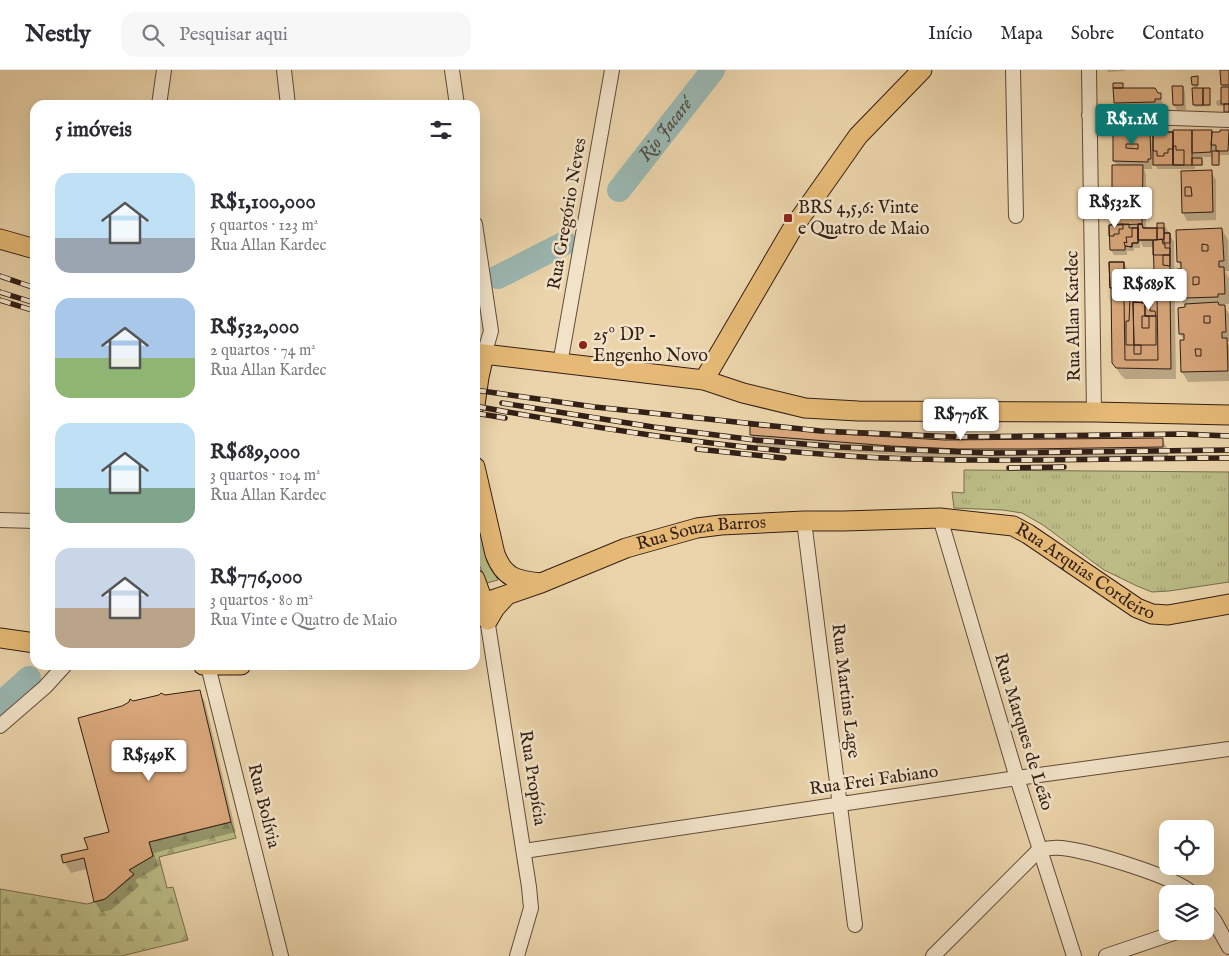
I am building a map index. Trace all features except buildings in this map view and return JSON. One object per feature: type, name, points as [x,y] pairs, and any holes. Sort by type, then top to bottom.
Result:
[{"type":"main road","points":[[704,380],[791,231],[858,136],[922,70]]},
{"type":"main road","points":[[0,239],[30,248]]},
{"type":"main road","points":[[480,354],[704,380],[743,393],[805,408],[858,411],[1094,412],[1229,415]]},
{"type":"main road","points":[[480,489],[499,565],[506,574],[514,578],[541,583]]},
{"type":"main road","name":"Rua Souza Barros","points":[[482,610],[506,596],[626,548],[697,528],[804,521],[940,518]]},
{"type":"main road","name":"Rua Arquias Cordeiro","points":[[940,518],[1013,526],[1028,534],[1137,608],[1152,614],[1168,615],[1229,604]]},
{"type":"main road","points":[[0,638],[30,641]]},
{"type":"street","points":[[159,100],[164,70]]},
{"type":"street","points":[[284,70],[287,100]]},
{"type":"street","points":[[452,70],[456,100]]},
{"type":"street","name":"Rua Gregório Neves","points":[[560,364],[612,70]]},
{"type":"street","points":[[1013,70],[1016,216]]},
{"type":"street","name":"Rua Allan Kardec","points":[[1089,70],[1094,412]]},
{"type":"street","points":[[1089,115],[1229,120]]},
{"type":"street","points":[[480,257],[491,331],[480,352]]},
{"type":"street","name":"Rua Marques de Leão","points":[[940,518],[1017,778],[1074,956]]},
{"type":"street","points":[[0,520],[30,521]]},
{"type":"street","name":"Rua Martins Lage","points":[[804,521],[855,926]]},
{"type":"street","name":"Rua Propícia","points":[[482,610],[524,851],[531,908],[517,956]]},
{"type":"street","points":[[0,726],[45,687],[61,670]]},
{"type":"street","name":"Rua Bolívia","points":[[209,670],[281,956]]},
{"type":"street","name":"Rua Frei Fabiano","points":[[524,851],[1017,778],[1229,749]]},
{"type":"street","points":[[933,956],[1040,850],[1062,848],[1110,859],[1166,878],[1179,885]]},
{"type":"street","points":[[1214,928],[1229,948]]},
{"type":"street","points":[[1106,956],[1159,938]]},
{"type":"green space","points":[[964,470],[1229,472],[1229,582],[1152,592],[1137,586],[1104,570],[1043,525],[1022,513],[1003,510],[954,508],[952,492],[964,493]]},
{"type":"green space","points":[[480,524],[488,561],[498,580],[487,583],[480,567]]},
{"type":"green space","points":[[231,822],[236,838],[159,857],[167,888],[173,887],[188,940],[121,956],[0,956],[0,889],[87,904],[105,899],[134,875],[129,870],[153,856],[149,842]]},
{"type":"waterway","name":"Rio Jacaré","points":[[619,190],[713,70]]},
{"type":"waterway","name":"Rio Jacaré","points":[[498,277],[565,243]]},
{"type":"waterway","name":"Rio Jacaré","points":[[0,704],[29,678]]},
{"type":"railway","points":[[0,276],[30,286]]},
{"type":"railway","points":[[0,292],[30,301]]},
{"type":"railway","points":[[0,300],[30,309]]},
{"type":"railway","points":[[480,391],[595,407],[821,431],[957,437],[1183,434],[1229,436]]},
{"type":"railway","points":[[502,403],[653,427],[755,440],[839,447],[988,453],[1229,450]]},
{"type":"railway","points":[[480,407],[661,437],[754,448],[848,456],[943,460],[1229,458]]},
{"type":"railway","points":[[480,414],[505,418]]},
{"type":"railway","points":[[697,449],[784,458]]},
{"type":"railway","points":[[1009,468],[1064,467]]},
{"type":"place","name":"BRS 4,5,6: Vinte e Quatro de Maio","points":[[788,218]]},
{"type":"place","name":"25º DP - Engenho Novo","points":[[583,345]]}]
